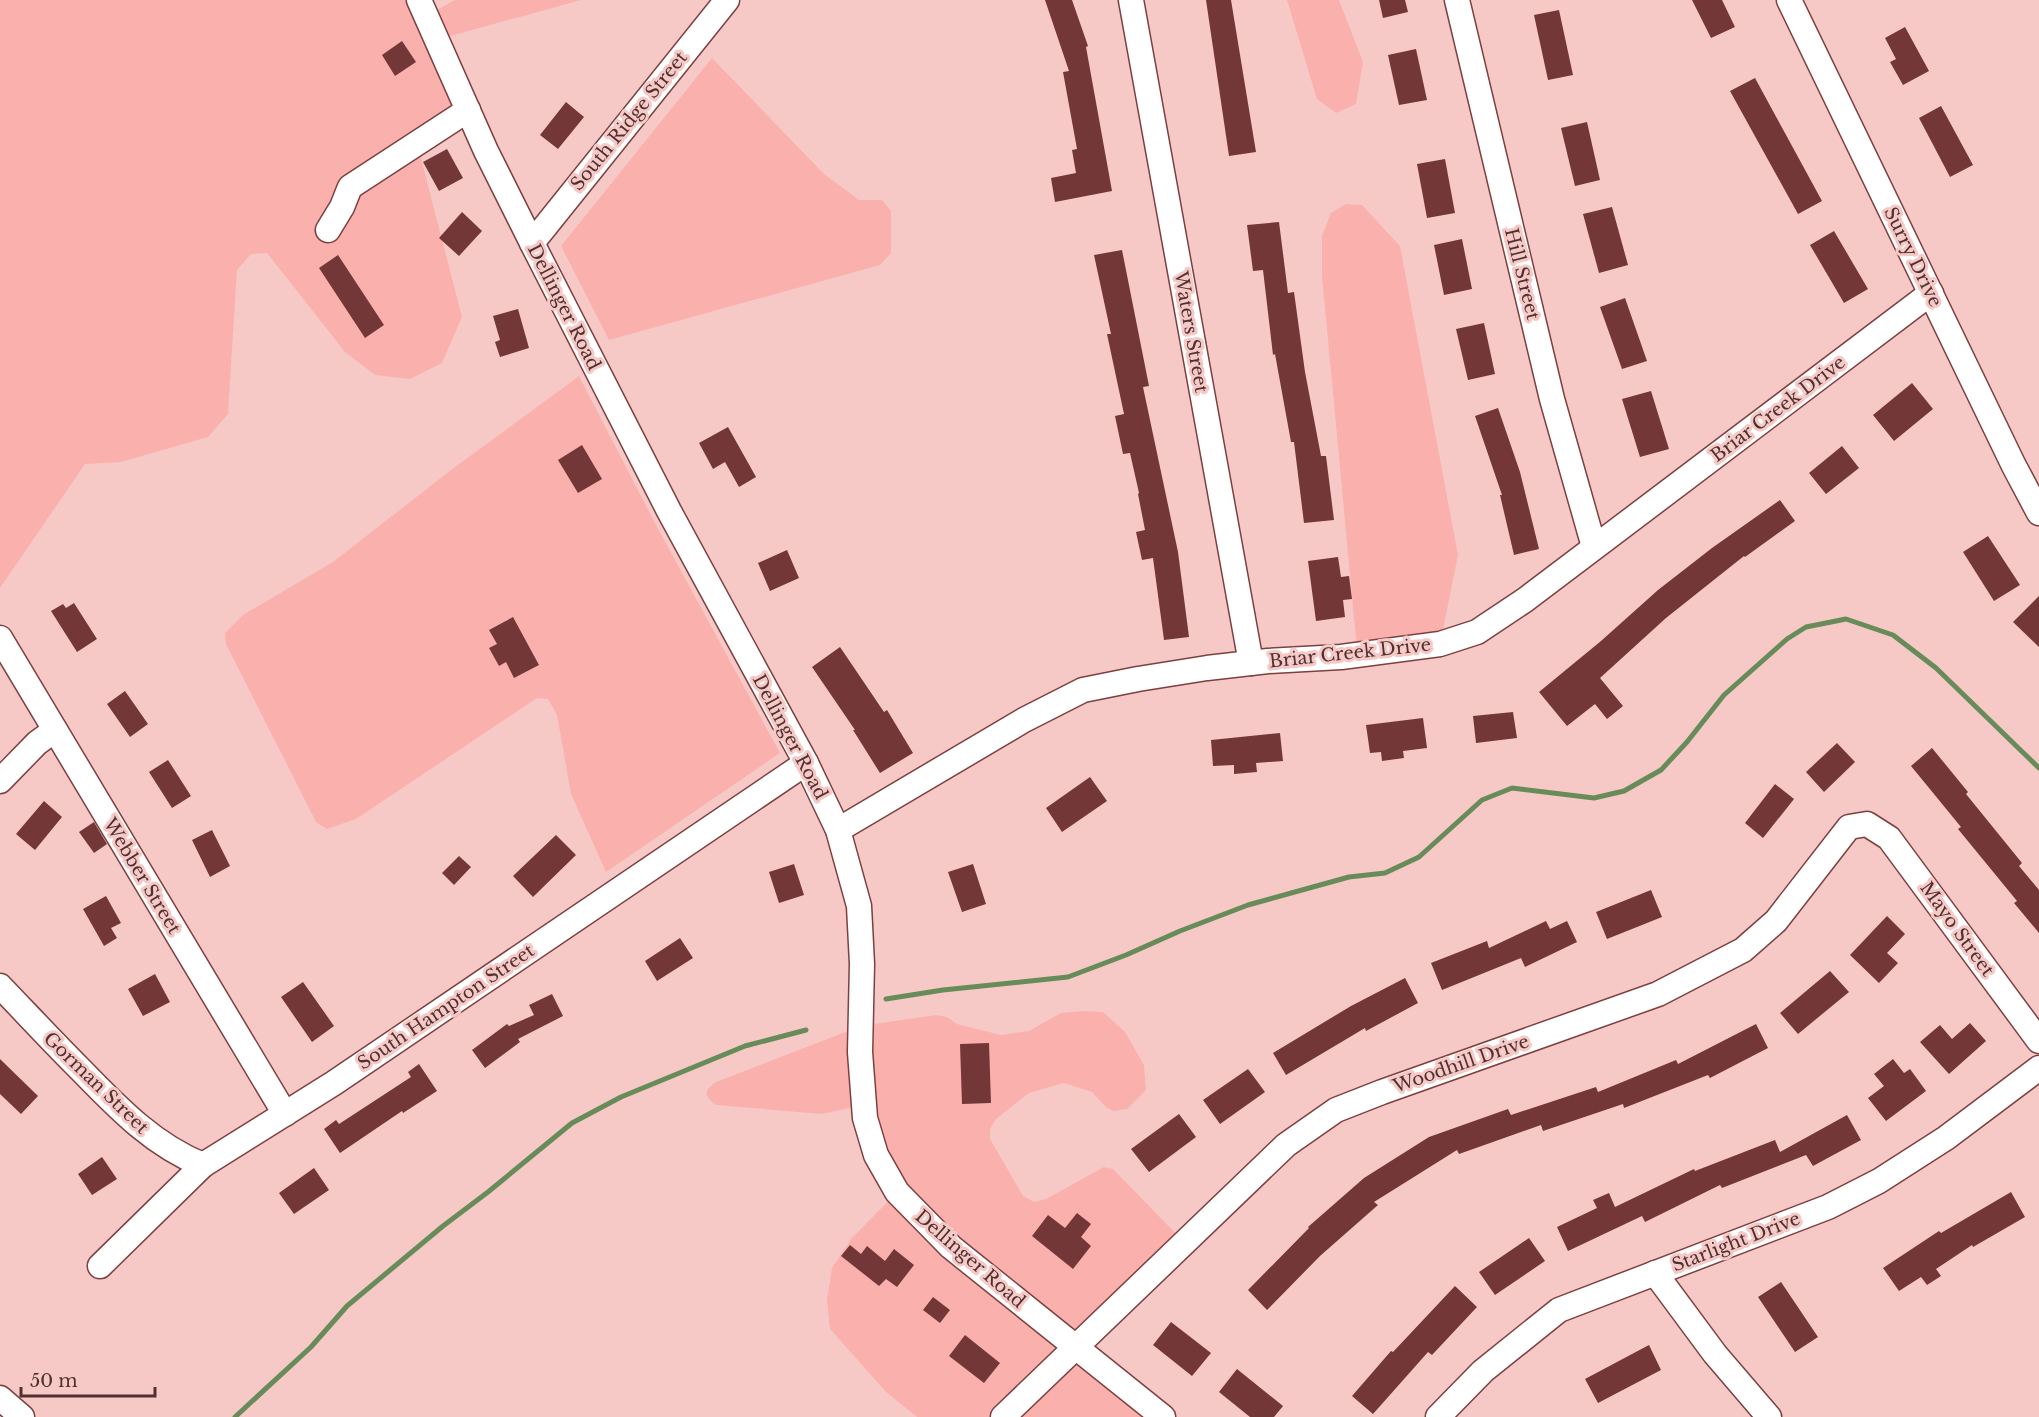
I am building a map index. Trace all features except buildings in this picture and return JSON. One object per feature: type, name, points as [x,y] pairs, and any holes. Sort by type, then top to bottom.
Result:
[{"type":"street","name":"Dellinger Road","points":[[418,0],[486,152],[532,243],[669,511],[806,763],[838,830],[859,906],[862,964],[860,1052],[864,1118],[876,1155],[897,1192],[951,1247],[1163,1417]]},
{"type":"street","name":"South Ridge Street","points":[[532,243],[727,0]]},
{"type":"street","name":"Waters Street","points":[[1131,0],[1251,663]]},
{"type":"street","name":"Hill Street","points":[[1457,0],[1552,399],[1594,547]]},
{"type":"street","name":"Surry Drive","points":[[1789,0],[2014,466],[2039,513]]},
{"type":"street","points":[[328,230],[342,207],[350,187],[468,110]]},
{"type":"street","name":"Briar Creek Drive","points":[[838,830],[1024,720],[1083,690],[1138,679],[1251,663],[1395,651],[1440,644],[1477,632],[1525,600],[1931,293]]},
{"type":"street","name":"Webber Street","points":[[0,638],[285,1114]]},
{"type":"street","points":[[0,781],[37,743],[55,730]]},
{"type":"street","name":"South Hampton Street","points":[[100,1266],[203,1165],[344,1076],[806,763]]},
{"type":"street","name":"Mayo Street","points":[[1868,824],[1890,838],[2039,1041]]},
{"type":"street","name":"Woodhill Drive","points":[[1003,1417],[1286,1145],[1336,1110],[1658,994],[1743,950],[1776,921],[1849,827],[1868,824]]},
{"type":"street","name":"Gorman Street","points":[[0,986],[119,1108],[151,1136],[184,1158],[203,1165]]},
{"type":"street","name":"Starlight Drive","points":[[1438,1417],[1483,1371],[1559,1310],[1828,1207],[1868,1186],[1946,1138],[2039,1068]]},
{"type":"street","points":[[1655,1273],[1714,1354],[1769,1417]]},
{"type":"street","points":[[0,1398],[22,1417]]},
{"type":"shaded area","points":[[0,0],[419,0],[426,16],[455,0],[581,0],[436,40],[468,110],[417,143],[462,317],[442,363],[410,379],[375,375],[345,352],[267,253],[251,254],[237,270],[228,414],[208,437],[121,462],[85,464],[0,588]]},
{"type":"shaded area","points":[[1287,0],[1339,0],[1363,62],[1356,104],[1336,113],[1317,99]]},
{"type":"shaded area","points":[[712,58],[824,174],[859,200],[882,200],[891,211],[891,253],[880,265],[609,340],[561,246]]},
{"type":"shaded area","points":[[1346,204],[1362,205],[1400,246],[1458,555],[1440,644],[1358,660],[1322,276],[1322,236],[1331,213]]},
{"type":"shaded area","points":[[579,376],[656,525],[780,753],[606,872],[571,794],[557,715],[548,699],[537,698],[356,819],[327,829],[316,822],[226,644],[225,633],[243,615],[333,562],[451,470]]},
{"type":"shaded area","points":[[1103,1012],[1125,1032],[1144,1065],[1146,1090],[1127,1109],[1114,1111],[1107,1108],[1092,1092],[1064,1083],[1029,1093],[996,1119],[990,1129],[990,1139],[1023,1196],[1034,1202],[1046,1199],[1104,1167],[1113,1169],[1185,1243],[1075,1347],[1163,1417],[917,1417],[886,1392],[830,1329],[827,1300],[832,1268],[852,1238],[897,1192],[863,1105],[822,1114],[716,1105],[707,1096],[707,1091],[716,1082],[861,1026],[936,1015],[947,1017],[957,1024],[1001,1035],[1029,1031],[1061,1013]]},
{"type":"waterway","points":[[886,999],[943,990],[1068,977],[1248,905],[1349,877],[1385,873],[1419,857],[1482,800],[1512,788],[1594,798],[1624,791],[1661,770],[1687,742],[1724,695],[1787,639],[1806,627],[1846,619],[1893,635],[1936,668],[2039,768]]},
{"type":"waterway","points":[[235,1417],[311,1347],[347,1306],[572,1123],[621,1097],[745,1046],[806,1030]]}]
